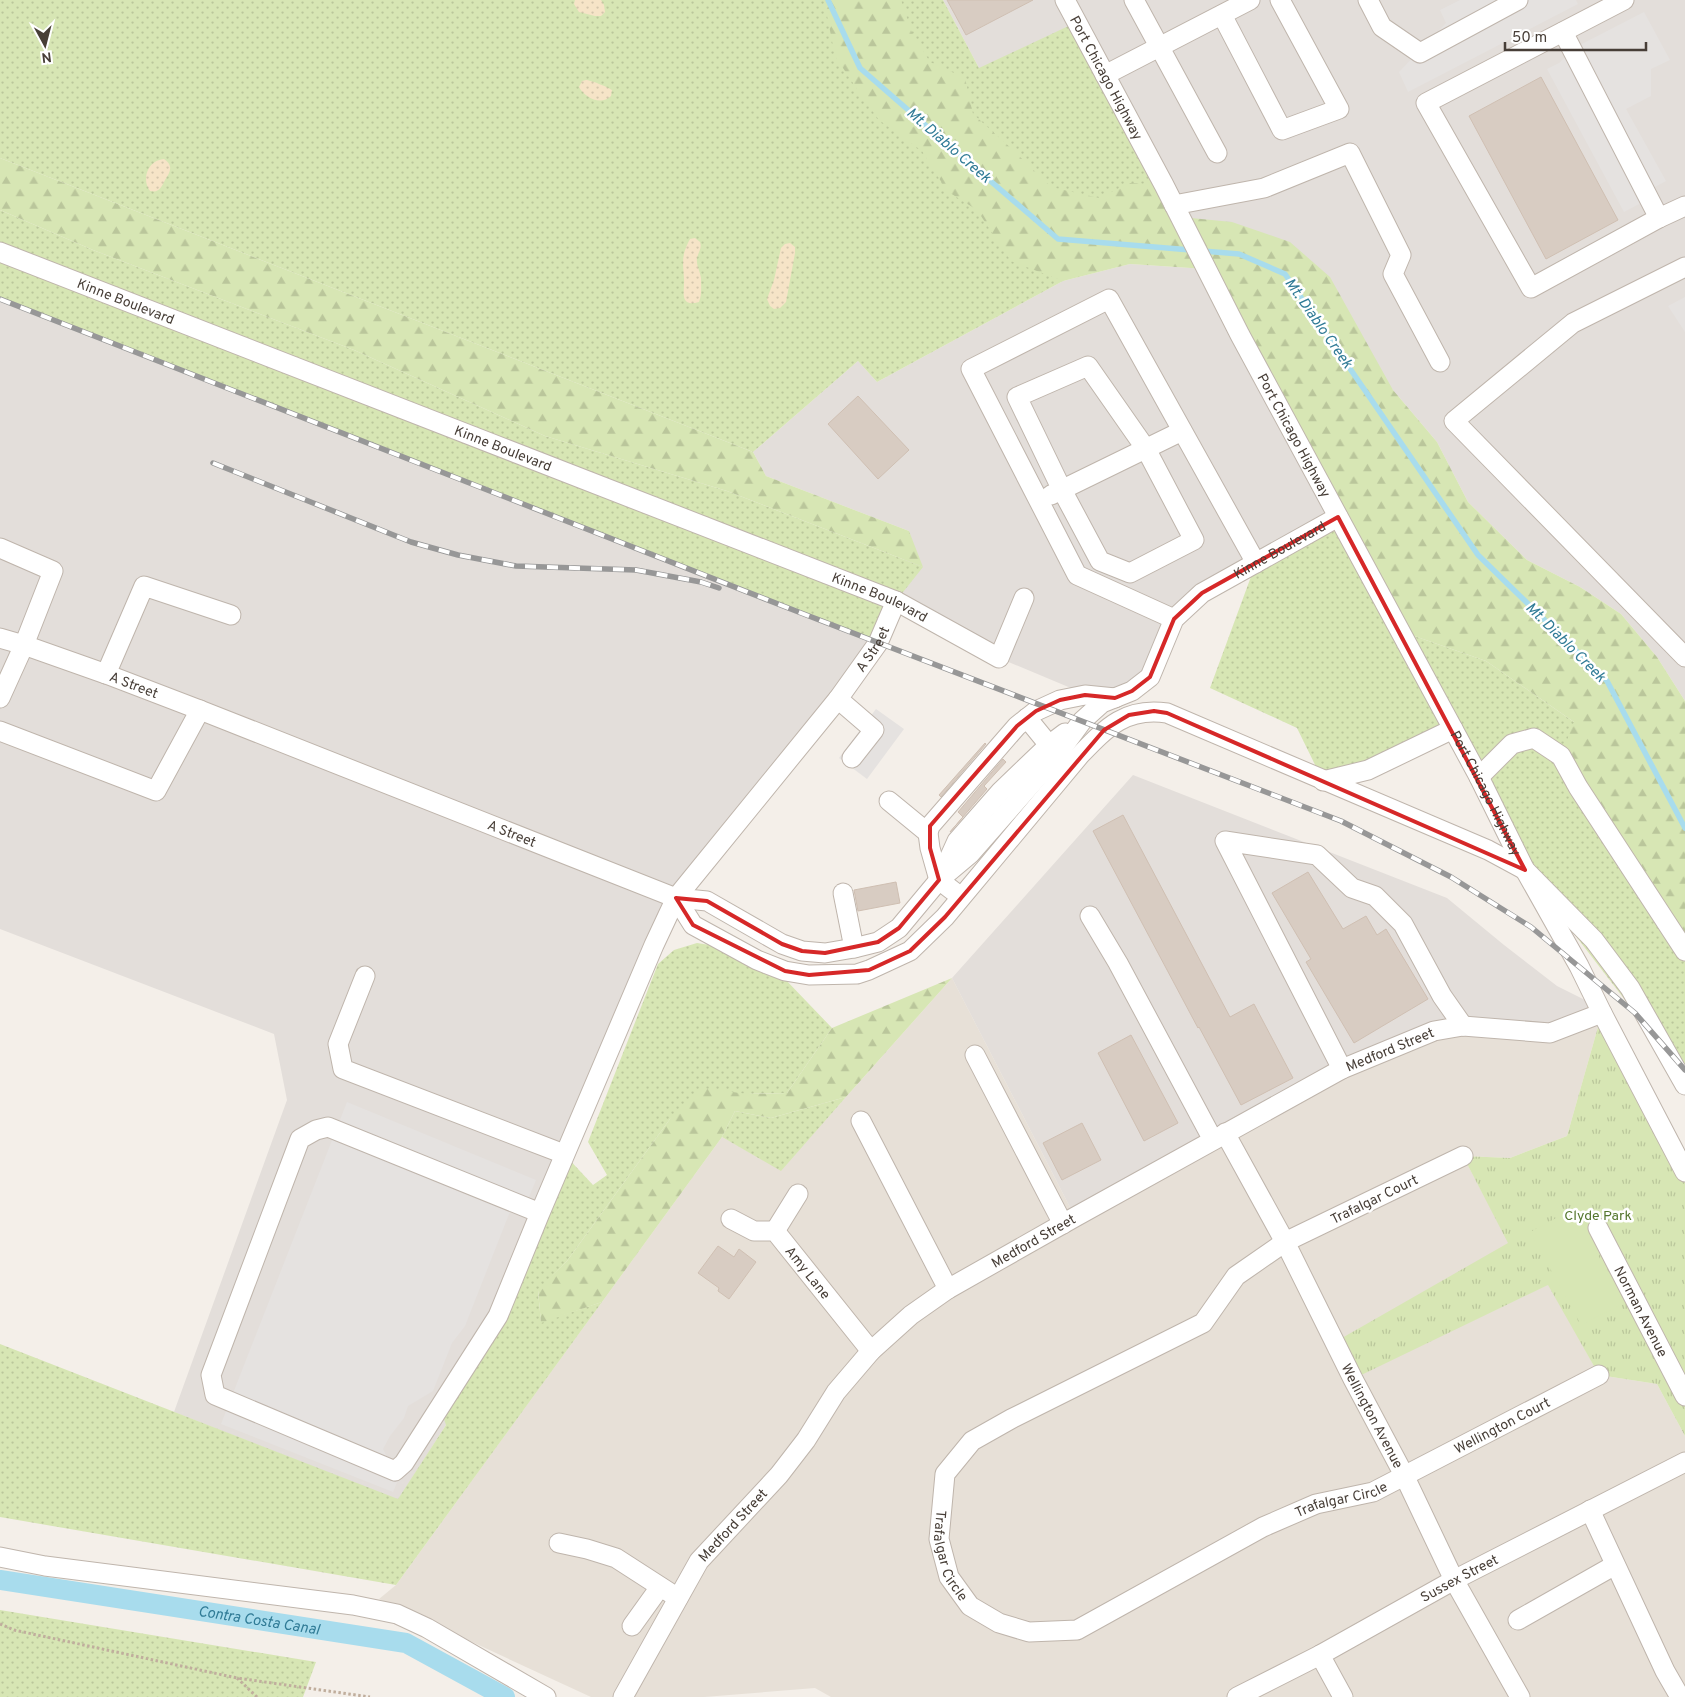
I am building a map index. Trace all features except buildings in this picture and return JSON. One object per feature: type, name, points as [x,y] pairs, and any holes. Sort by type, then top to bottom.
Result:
[{"type":"street","name":"Port Chicago Highway","points":[[1065,0],[1164,185],[1220,297],[1479,777],[1525,870],[1579,966],[1685,1172]]},
{"type":"street","points":[[1134,0],[1217,153]]},
{"type":"street","points":[[1105,75],[1250,0]]},
{"type":"street","points":[[1222,15],[1282,130],[1339,109],[1280,0]]},
{"type":"street","points":[[1368,0],[1382,27],[1420,53],[1518,0]]},
{"type":"street","points":[[1624,0],[1426,103],[1531,288],[1685,206]]},
{"type":"street","points":[[1563,32],[1660,218]]},
{"type":"street","points":[[1174,205],[1264,188],[1350,153],[1400,255],[1393,274],[1440,362]]},
{"type":"street","name":"Kinne Boulevard","points":[[0,252],[896,601],[999,658],[1024,598]]},
{"type":"street","points":[[1682,275],[1573,323],[1454,420],[1685,657]]},
{"type":"street","points":[[676,898],[707,901],[782,944],[802,951],[825,953],[878,942],[899,928],[939,880],[970,854],[1057,744],[1102,703],[1132,691],[1150,677],[1174,618],[1077,575],[971,369],[1108,299],[1256,563]]},
{"type":"street","points":[[992,411],[1017,398],[1088,366],[1146,449],[1194,540],[1130,573],[1100,561],[1062,490],[1017,398]]},
{"type":"street","points":[[1039,501],[1182,431]]},
{"type":"street","name":"Kinne Boulevard","points":[[1174,618],[1202,593],[1338,517]]},
{"type":"street","points":[[0,548],[53,571],[24,645],[0,698]]},
{"type":"street","points":[[106,674],[144,586],[231,615]]},
{"type":"street","name":"A Street","points":[[0,638],[106,674],[200,710],[676,898],[838,699],[878,643],[896,601]]},
{"type":"street","points":[[961,897],[939,880],[930,848],[928,833],[930,826],[1017,726],[1036,711],[1060,700],[1085,695],[1115,698]]},
{"type":"street","points":[[838,699],[874,730],[852,758]]},
{"type":"street","points":[[0,731],[156,791],[200,710]]},
{"type":"street","points":[[676,898],[693,925],[757,960],[785,971],[808,975],[857,974],[910,951],[945,917],[1080,755],[1104,730],[1129,715],[1154,711],[1168,713],[1323,781],[1488,850],[1525,870]]},
{"type":"street","points":[[1027,718],[1057,744],[1080,755]]},
{"type":"street","points":[[1323,781],[1368,770],[1453,729]]},
{"type":"street","points":[[1479,777],[1512,744],[1534,738],[1561,756],[1578,787],[1685,951]]},
{"type":"street","points":[[889,801],[928,833]]},
{"type":"street","points":[[1342,1069],[1225,841],[1317,856],[1352,888],[1375,896],[1403,924],[1442,996],[1462,1026]]},
{"type":"street","name":"Port Chicago Highway","points":[[1525,870],[1594,940],[1630,988],[1685,1085]]},
{"type":"street","points":[[843,893],[854,948]]},
{"type":"street","points":[[540,1212],[328,1127],[316,1130],[300,1139],[211,1375],[215,1395],[395,1471],[404,1463],[498,1316],[564,1154],[676,898]]},
{"type":"street","name":"Wellington Avenue","points":[[1090,916],[1219,1136],[1285,1242],[1404,1475],[1454,1580],[1520,1697]]},
{"type":"street","points":[[365,976],[338,1044],[343,1069],[564,1154]]},
{"type":"street","name":"Medford Street","points":[[623,1697],[699,1561],[779,1475],[806,1440],[836,1392],[871,1351],[911,1315],[948,1290],[1063,1224],[1342,1069],[1434,1031],[1462,1026],[1550,1033],[1602,1013]]},
{"type":"street","points":[[975,1055],[1063,1224]]},
{"type":"street","points":[[861,1121],[948,1290]]},
{"type":"street","name":"Trafalgar Court","points":[[1285,1242],[1463,1156]]},
{"type":"street","points":[[731,1219],[754,1231],[775,1231],[798,1194]]},
{"type":"street","name":"Norman Avenue","points":[[1598,1228],[1685,1396]]},
{"type":"street","name":"Amy Lane","points":[[775,1231],[871,1351]]},
{"type":"street","name":"Trafalgar Circle","points":[[1285,1242],[1236,1276],[1203,1323],[1011,1419],[972,1441],[945,1474],[939,1539],[949,1577],[970,1606],[999,1623],[1030,1632],[1076,1630],[1263,1527],[1316,1504],[1373,1492],[1404,1475]]},
{"type":"street","name":"Wellington Court","points":[[1404,1475],[1599,1375]]},
{"type":"street","name":"Sussex Street","points":[[1237,1697],[1320,1655],[1454,1580],[1685,1462]]},
{"type":"street","points":[[1590,1510],[1665,1671],[1680,1697]]},
{"type":"street","points":[[559,1543],[616,1558],[678,1598]]},
{"type":"street","points":[[0,1557],[45,1566],[353,1605],[397,1614],[427,1628],[546,1697]]},
{"type":"street","points":[[1518,1620],[1615,1565]]},
{"type":"street","points":[[632,1626],[660,1587]]},
{"type":"street","points":[[1320,1655],[1343,1697]]},
{"type":"path","points":[[0,1624],[14,1630],[237,1678],[370,1697]]},
{"type":"path","points":[[237,1678],[257,1697]]},
{"type":"highlighted area","points":[[1338,517],[1525,870],[1167,713],[1154,711],[1129,715],[1104,730],[945,917],[910,951],[869,970],[809,975],[785,971],[693,925],[676,898],[707,901],[782,944],[802,951],[825,953],[878,942],[899,928],[939,880],[930,848],[930,826],[1017,726],[1036,711],[1060,700],[1085,695],[1115,698],[1132,691],[1150,677],[1174,619],[1202,593]]},
{"type":"shaded area","points":[[943,0],[1685,0],[1685,701],[1657,657],[1621,614],[1580,587],[1527,560],[1468,502],[1437,442],[1393,390],[1181,217],[979,68]]},
{"type":"shaded area","points":[[1460,0],[1576,0],[1578,4],[1408,92],[1399,72],[1446,23],[1440,10]]},
{"type":"shaded area","points":[[1644,12],[1670,60],[1651,69],[1651,96],[1626,109],[1666,181],[1653,188],[1641,203],[1624,212],[1547,69],[1559,63],[1576,47]]},
{"type":"shaded area","points":[[1130,264],[1206,269],[1338,517],[1174,619],[1150,677],[1097,699],[999,658],[896,601],[909,531],[766,476],[753,452],[858,361],[877,382],[1063,281]]},
{"type":"shaded area","points":[[1685,297],[1685,332],[1668,306]]},
{"type":"shaded area","points":[[0,299],[878,643],[676,898],[446,1425],[398,1500],[174,1412],[287,1100],[274,1034],[0,929]]},
{"type":"shaded area","points":[[876,709],[904,729],[867,779],[839,758]]},
{"type":"shaded area","points":[[1133,775],[1447,898],[1557,986],[1599,1007],[1550,1033],[1433,1031],[1075,1217],[952,978]]},
{"type":"shaded area","points":[[952,978],[1075,1217],[1433,1031],[1602,1013],[1567,1136],[1510,1158],[1463,1156],[1509,1243],[1353,1378],[1549,1284],[1599,1375],[1657,1384],[1685,1436],[1685,1697],[831,1697],[815,1688],[704,1697],[591,1697],[379,1599],[396,1585],[722,1137],[781,1170]]},
{"type":"shaded area","points":[[347,1102],[536,1180],[529,1197],[511,1209],[465,1326],[452,1343],[433,1391],[408,1406],[404,1418],[383,1449],[398,1480],[393,1492],[221,1424]]},
{"type":"green space","points":[[0,0],[943,0],[979,68],[1077,22],[1181,217],[877,382],[858,361],[753,452],[0,158]]},
{"type":"green space","points":[[824,0],[901,0],[912,33],[930,62],[965,78],[973,114],[1051,187],[1099,198],[1130,183],[1164,185],[1181,217],[1232,222],[1290,242],[1330,277],[1393,390],[1437,442],[1468,502],[1527,560],[1580,587],[1621,614],[1657,657],[1685,701],[1685,951],[1561,756],[1574,722],[1486,661],[1400,631],[1206,269],[1130,264],[1063,281],[1011,261],[977,210],[947,191],[922,151],[879,120],[861,95],[835,56]]},
{"type":"green space","points":[[0,158],[753,452],[766,476],[909,531],[923,567],[727,491],[545,436],[354,350],[93,250],[0,210]]},
{"type":"green space","points":[[0,210],[93,250],[354,350],[545,436],[727,491],[923,567],[896,601],[878,643],[0,299]]},
{"type":"green space","points":[[1338,517],[1400,631],[1486,661],[1574,722],[1685,951],[1685,1070],[1635,1013],[1525,870],[1453,729],[1323,781],[1297,728],[1210,688],[1256,563]]},
{"type":"green space","points":[[697,943],[716,946],[784,978],[832,1028],[787,1093],[748,1094],[670,1119],[567,1261],[538,1291],[541,1322],[602,1302],[396,1585],[0,1517],[0,1344],[398,1499],[446,1425],[440,1407],[498,1316],[564,1154],[593,1185],[607,1175],[588,1142],[658,964],[674,950]]},
{"type":"green space","points":[[952,978],[846,1097],[771,1118],[735,1111],[722,1137],[602,1302],[541,1323],[538,1290],[567,1261],[670,1119],[700,1088],[748,1094],[787,1093],[832,1028]]},
{"type":"green space","name":"Clyde Park","points":[[1602,1013],[1685,1172],[1685,1436],[1657,1384],[1599,1375],[1548,1285],[1353,1379],[1335,1342],[1508,1243],[1463,1156],[1510,1158],[1567,1136]]},
{"type":"green space","points":[[846,1097],[781,1171],[722,1137],[735,1111],[771,1118]]},
{"type":"green space","points":[[1573,1209],[1624,1303],[1581,1325],[1530,1232]]},
{"type":"green space","points":[[0,1610],[316,1662],[303,1697],[0,1697]]},
{"type":"sand","points":[[575,0],[601,0],[605,12],[601,16],[595,16],[579,12],[574,4]]},
{"type":"sand","points":[[586,80],[612,90],[611,96],[603,100],[589,97],[579,87],[582,81]]},
{"type":"sand","points":[[164,159],[169,164],[170,172],[159,189],[150,191],[147,186],[146,176],[150,166],[158,160]]},
{"type":"sand","points":[[695,238],[701,244],[697,261],[701,278],[701,296],[699,302],[692,303],[685,300],[684,297],[683,259],[690,239]]},
{"type":"sand","points":[[790,243],[795,247],[795,253],[786,302],[780,308],[774,309],[770,306],[767,299],[774,280],[781,248],[785,244]]},
{"type":"waterway","name":"Mt. Diablo Creek","points":[[828,0],[860,68],[1058,239],[1239,254],[1285,274],[1478,555],[1607,681],[1685,828]]},
{"type":"waterway","name":"Contra Costa Canal","points":[[0,1580],[406,1643],[505,1697]]},
{"type":"railway","points":[[0,299],[796,611],[1341,821],[1451,877],[1531,927],[1635,1013],[1685,1070]]},
{"type":"railway","points":[[213,463],[411,542],[458,555],[516,566],[636,570],[701,582],[719,588]]}]
